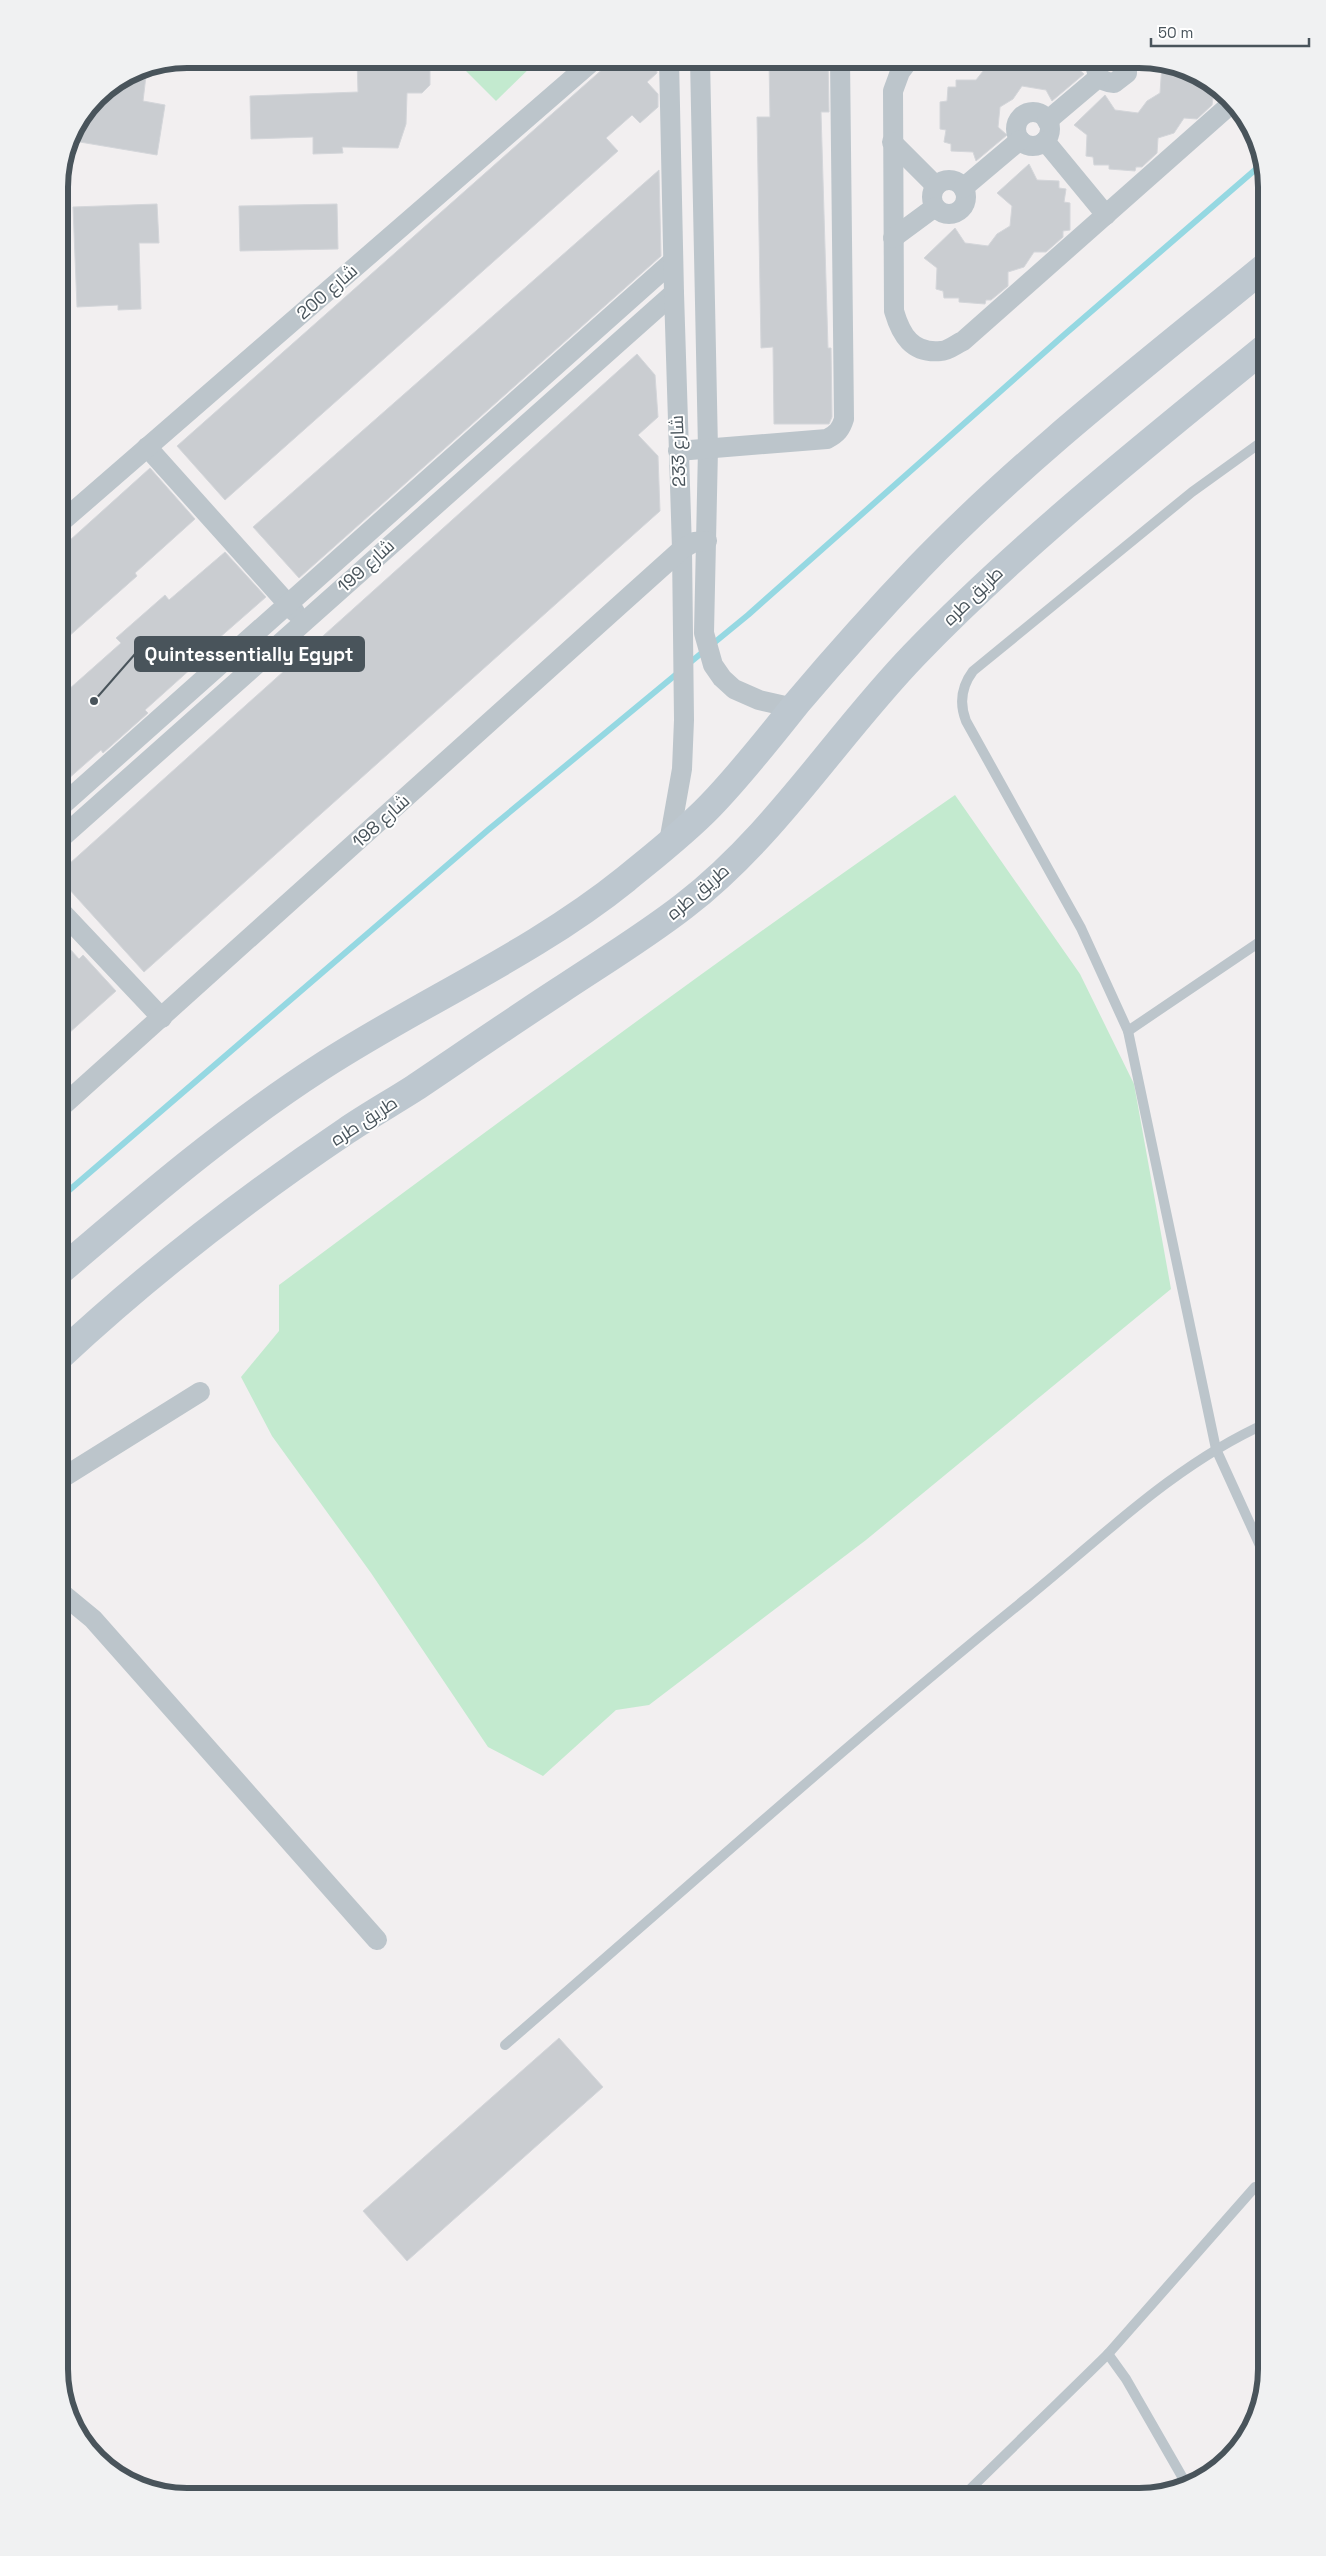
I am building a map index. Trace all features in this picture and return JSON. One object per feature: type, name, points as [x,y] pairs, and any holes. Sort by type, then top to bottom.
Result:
[{"type":"main road","points":[[68,1264],[155,1190],[264,1106],[321,1067],[372,1036],[456,989],[570,920],[623,881],[708,808],[884,604],[976,511],[1091,409],[1258,272]]},
{"type":"main road","name":"طريق طره","points":[[68,1348],[101,1317],[223,1219],[283,1175],[347,1130],[609,960],[685,906],[723,873],[762,834],[874,699],[957,611],[1103,480],[1258,353]]},
{"type":"street","name":"شارع 200","points":[[68,516],[584,67]]},
{"type":"street","name":"شارع 233","points":[[669,68],[682,549],[683,745],[679,794],[669,842]]},
{"type":"street","name":"شارع 233","points":[[700,68],[708,449],[704,634],[713,665],[734,690],[759,700],[794,708]]},
{"type":"street","points":[[678,451],[827,439],[834,436],[842,425],[844,418],[840,68]]},
{"type":"street","points":[[903,68],[893,91],[894,311],[901,333],[918,349],[942,351],[963,341],[1228,107]]},
{"type":"street","points":[[1047,121],[1098,68],[1108,82],[1120,81],[1127,74],[1127,68]]},
{"type":"street","points":[[1034,113],[1047,121],[1049,132],[1045,141],[1035,146],[1029,146],[1016,135],[1017,124],[1024,115],[1034,113]]},
{"type":"street","points":[[963,188],[1020,140]]},
{"type":"street","points":[[1045,141],[1106,215]]},
{"type":"street","points":[[892,142],[936,186]]},
{"type":"street","points":[[950,180],[963,188],[965,194],[964,204],[956,212],[945,213],[935,207],[932,197],[936,186],[950,180]]},
{"type":"street","points":[[893,238],[935,207]]},
{"type":"street","name":"شارع 199","points":[[68,800],[673,261]]},
{"type":"street","name":"شارع 199","points":[[68,832],[674,293]]},
{"type":"street","points":[[148,447],[303,621]]},
{"type":"street","name":"شارع 198","points":[[68,1101],[682,549],[694,542],[707,541]]},
{"type":"street","points":[[68,919],[162,1018]]},
{"type":"street","points":[[68,1474],[200,1392]]},
{"type":"street","points":[[68,1598],[93,1619],[377,1940]]},
{"type":"lane","points":[[1258,444],[1192,492],[973,671],[963,690],[962,711],[966,722],[1081,928],[1128,1031],[1216,1450],[1258,1541]]},
{"type":"lane","points":[[1128,1031],[1258,943]]},
{"type":"lane","points":[[505,2045],[969,1645],[1184,1470],[1216,1450],[1258,1428]]},
{"type":"lane","points":[[971,2488],[1108,2354],[1256,2187]]},
{"type":"lane","points":[[1108,2354],[1126,2378],[1184,2480]]},
{"type":"green space","points":[[462,67],[530,67],[496,101]]},
{"type":"green space","points":[[955,795],[1080,974],[1134,1084],[1171,1289],[866,1540],[649,1705],[616,1710],[543,1776],[488,1747],[371,1573],[272,1436],[241,1377],[279,1331],[279,1285],[700,976]]},
{"type":"building","points":[[357,67],[430,67],[430,85],[422,93],[407,93],[406,124],[398,148],[342,147],[343,153],[313,154],[313,137],[251,139],[250,96],[358,92]]},
{"type":"building","points":[[604,67],[656,67],[657,73],[647,82],[658,94],[658,107],[640,123],[632,115],[606,138],[618,151],[225,500],[177,446]]},
{"type":"building","points":[[769,68],[828,68],[829,112],[821,112],[828,348],[831,348],[832,417],[829,424],[774,424],[773,347],[761,348],[757,117],[770,117]]},
{"type":"building","points":[[986,68],[1077,68],[1084,74],[1052,101],[1046,90],[1022,86],[1013,99],[1000,107],[998,127],[1007,135],[976,161],[973,152],[951,151],[951,144],[944,142],[946,130],[940,129],[940,102],[947,101],[948,87],[956,87],[956,80],[976,80]]},
{"type":"building","points":[[1162,70],[1192,80],[1217,96],[1213,98],[1212,105],[1197,119],[1184,118],[1174,133],[1158,138],[1157,153],[1142,167],[1136,167],[1135,171],[1109,169],[1109,165],[1094,165],[1093,157],[1086,156],[1087,135],[1074,125],[1105,95],[1115,110],[1138,113],[1147,101],[1160,93]]},
{"type":"building","points":[[146,75],[143,101],[165,105],[157,155],[77,141],[83,127],[102,102],[120,88]]},
{"type":"building","points":[[1029,164],[1037,180],[1059,181],[1059,188],[1066,189],[1064,202],[1070,203],[1070,230],[1063,231],[1063,237],[1046,252],[1034,252],[1024,267],[1008,272],[1008,286],[991,300],[986,300],[985,304],[959,302],[959,298],[944,298],[943,291],[936,289],[937,268],[924,258],[955,228],[965,243],[988,246],[997,234],[1010,226],[1012,206],[997,193]]},
{"type":"building","points":[[659,170],[661,256],[299,578],[253,527]]},
{"type":"building","points":[[157,204],[159,243],[139,243],[141,309],[118,310],[118,305],[77,307],[73,207]]},
{"type":"building","points":[[337,204],[338,249],[240,251],[239,206]]},
{"type":"building","points":[[637,354],[655,375],[658,417],[638,435],[658,456],[660,511],[144,972],[68,888],[68,865]]},
{"type":"building","points":[[150,468],[195,519],[135,573],[137,576],[68,637],[68,542]]},
{"type":"building","points":[[225,552],[266,597],[210,646],[213,649],[145,710],[148,713],[103,753],[101,750],[68,779],[68,690],[121,643],[116,638],[165,595],[169,600]]},
{"type":"building","points":[[68,947],[79,959],[83,955],[116,991],[68,1034]]},
{"type":"building","points":[[559,2038],[603,2087],[407,2261],[363,2211]]},
{"type":"waterway","points":[[687,665],[748,615],[1064,335],[1257,168]]},
{"type":"waterway","points":[[68,1191],[488,830],[679,672]]},
{"type":"place","name":"Quintessentially Egypt","points":[[94,701]]}]
